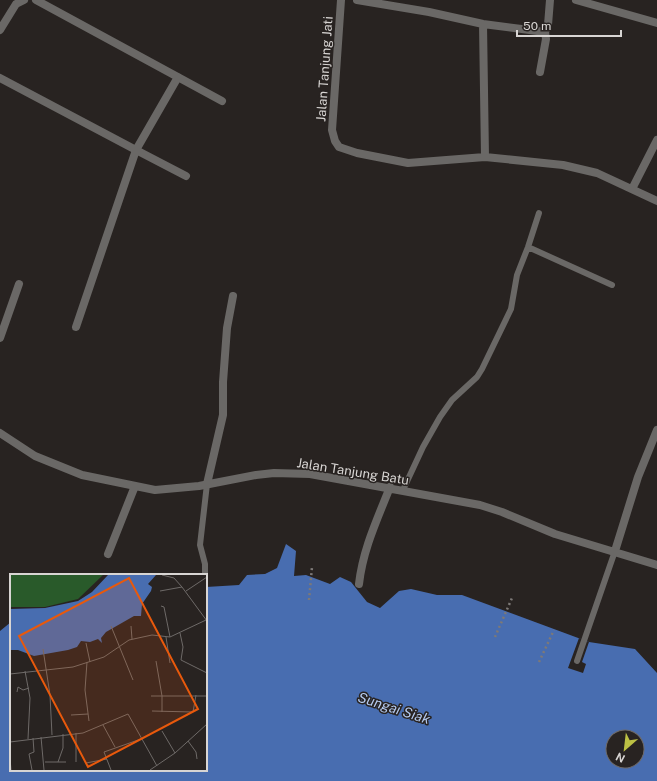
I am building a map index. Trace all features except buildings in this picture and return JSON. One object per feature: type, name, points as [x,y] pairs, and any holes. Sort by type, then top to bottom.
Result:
[{"type":"street","points":[[0,30],[16,4],[24,0]]},
{"type":"street","points":[[36,0],[222,101]]},
{"type":"street","name":"Jalan Tanjung Jati","points":[[341,0],[332,130],[335,141],[339,147],[358,153],[408,163],[485,158],[563,165],[597,173],[657,201]]},
{"type":"street","points":[[357,0],[429,12],[483,24],[545,32]]},
{"type":"street","points":[[540,72],[546,39],[545,32],[548,25],[550,0]]},
{"type":"street","points":[[576,0],[657,23]]},
{"type":"street","points":[[483,24],[485,158]]},
{"type":"street","points":[[76,327],[136,150],[178,77]]},
{"type":"street","points":[[0,78],[186,176]]},
{"type":"street","points":[[632,189],[657,140]]},
{"type":"street","points":[[0,338],[19,284]]},
{"type":"street","points":[[207,484],[223,416],[223,374],[227,328],[233,296]]},
{"type":"street","points":[[615,551],[638,477],[657,430]]},
{"type":"street","name":"Jalan Tanjung Batu","points":[[0,433],[35,456],[82,475],[135,486],[155,490],[207,484],[274,473],[310,474],[480,505],[502,512],[555,534],[657,565]]},
{"type":"street","points":[[108,554],[135,486]]},
{"type":"street","points":[[359,584],[362,561],[370,536],[390,488]]},
{"type":"lane","points":[[403,490],[423,446],[440,417],[452,400],[477,377],[482,369],[511,309],[517,274],[539,213]]},
{"type":"lane","points":[[528,247],[612,285]]},
{"type":"lane","points":[[205,574],[200,545],[207,484]]},
{"type":"lane","points":[[577,661],[615,551]]},
{"type":"path","points":[[309,600],[312,567]]},
{"type":"path","points":[[496,637],[512,598]]},
{"type":"path","points":[[539,662],[554,630]]},
{"type":"water","name":"Sungai Siak","points":[[286,544],[296,551],[294,576],[306,575],[330,584],[340,577],[351,582],[367,602],[380,608],[399,591],[411,589],[437,595],[462,595],[589,642],[635,649],[657,673],[657,781],[0,781],[0,631],[10,623],[10,771],[207,771],[207,587],[239,585],[247,575],[265,574],[277,568]]},
{"type":"pier","points":[[579,638],[589,642],[582,662],[586,664],[583,673],[568,668]]}]
